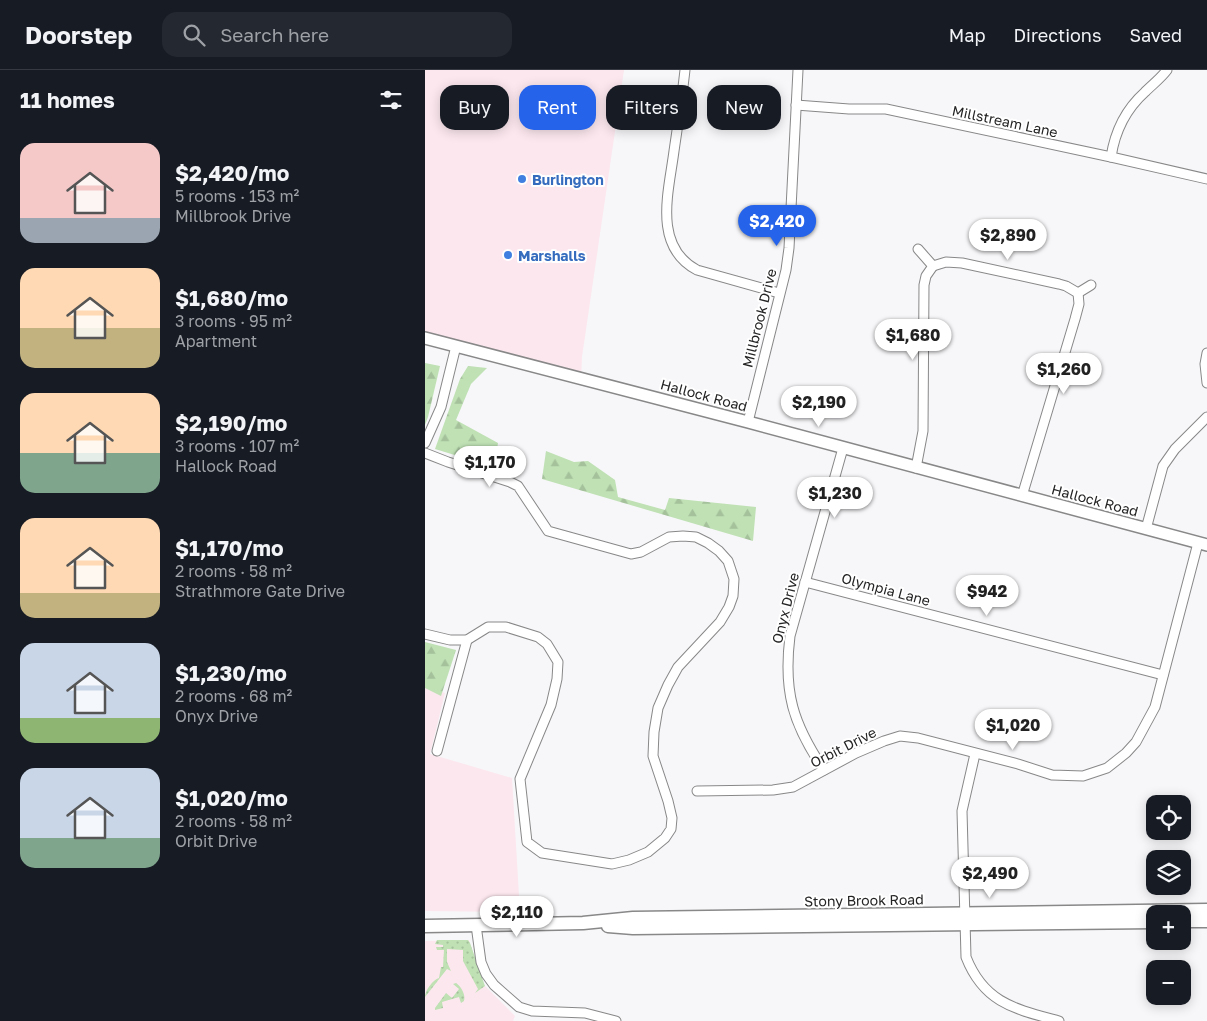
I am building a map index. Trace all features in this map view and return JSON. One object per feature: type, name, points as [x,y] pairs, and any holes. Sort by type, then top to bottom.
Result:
[{"type":"main road","name":"Stony Brook Road","points":[[1191,911],[1207,910]]},
{"type":"main road","name":"Stony Brook Road","points":[[425,926],[583,924],[633,928],[799,921],[964,919],[1146,913]]},
{"type":"main road","name":"Stony Brook Road","points":[[964,919],[1146,922]]},
{"type":"main road","points":[[1191,921],[1207,921]]},
{"type":"street","points":[[685,70],[667,202],[667,224],[673,245],[678,255],[697,270],[779,293]]},
{"type":"street","name":"Millbrook Drive","points":[[747,422],[789,248],[798,70]]},
{"type":"street","points":[[1111,156],[1115,135],[1124,117],[1138,99],[1167,70]]},
{"type":"street","name":"Millstream Lane","points":[[796,105],[849,109],[886,109],[1207,178]]},
{"type":"street","points":[[918,249],[933,266]]},
{"type":"street","points":[[916,468],[923,431],[924,285],[926,276],[933,266],[946,262],[961,264],[1059,284],[1078,293]]},
{"type":"street","points":[[1078,293],[1091,285]]},
{"type":"street","points":[[1022,496],[1075,319],[1079,304],[1078,293]]},
{"type":"street","name":"Hallock Road","points":[[425,338],[1202,544]]},
{"type":"street","points":[[425,444],[441,407],[456,346]]},
{"type":"street","points":[[1207,353],[1205,364],[1207,383]]},
{"type":"street","points":[[1146,529],[1163,466],[1175,449],[1207,417]]},
{"type":"street","name":"Onyx Drive","points":[[824,770],[799,729],[793,712],[788,679],[790,636],[843,448]]},
{"type":"street","points":[[425,453],[518,486],[548,531],[631,554],[641,552],[669,538],[696,537],[709,542],[728,561],[734,579],[733,596],[729,607],[719,622],[678,667],[658,708],[653,756],[669,801],[672,818],[671,829],[665,838],[648,852],[629,860],[612,864],[542,853],[527,842],[520,779],[551,705],[557,679],[558,662],[547,644],[538,637],[506,627],[488,627],[467,640],[451,640],[425,634]]},
{"type":"street","name":"Orbit Drive","points":[[697,791],[785,789],[799,785],[870,747],[900,736],[918,738],[1019,764],[1053,775],[1083,776],[1095,774],[1114,764],[1126,754],[1136,742],[1155,706],[1202,544]]},
{"type":"street","name":"Olympia Lane","points":[[805,582],[1163,675]]},
{"type":"street","points":[[437,751],[467,640]]},
{"type":"street","points":[[975,754],[962,811],[966,957],[970,969],[978,982],[1002,1002],[1022,1011],[1059,1021]]},
{"type":"street","points":[[477,925],[481,962],[486,974],[494,985],[519,1007],[532,1011],[585,1013],[616,1021]]},
{"type":"shaded area","points":[[425,70],[624,70],[622,85],[606,85],[606,130],[615,130],[582,357],[581,379],[425,338]]},
{"type":"shaded area","points":[[425,687],[445,693],[430,754],[512,778],[520,912],[425,911]]},
{"type":"shaded area","points":[[469,940],[483,984],[515,1016],[513,1021],[425,1021],[425,941]]},
{"type":"green space","points":[[425,363],[440,366],[425,425]]},
{"type":"green space","points":[[468,366],[487,368],[471,384],[456,420],[498,443],[494,467],[435,449],[460,379]]},
{"type":"green space","points":[[546,451],[574,462],[588,461],[615,480],[618,497],[665,510],[669,498],[756,507],[753,541],[542,479]]},
{"type":"green space","points":[[425,642],[456,650],[441,696],[425,688]]},
{"type":"green space","points":[[437,940],[468,940],[485,986],[475,993],[478,989],[463,961],[463,950],[447,949],[447,962],[451,971],[447,969],[425,997],[426,991],[439,978],[441,967],[443,967],[444,950],[437,950],[436,947],[443,947],[443,945],[435,944]]},
{"type":"green space","points":[[456,983],[463,991],[464,1001],[461,1003],[459,997],[442,1002],[443,1008],[435,1010],[446,993],[452,998],[459,989],[453,984]]},
{"type":"place","name":"Burlington","points":[[522,179]]},
{"type":"place","name":"Marshalls","points":[[508,255]]}]
